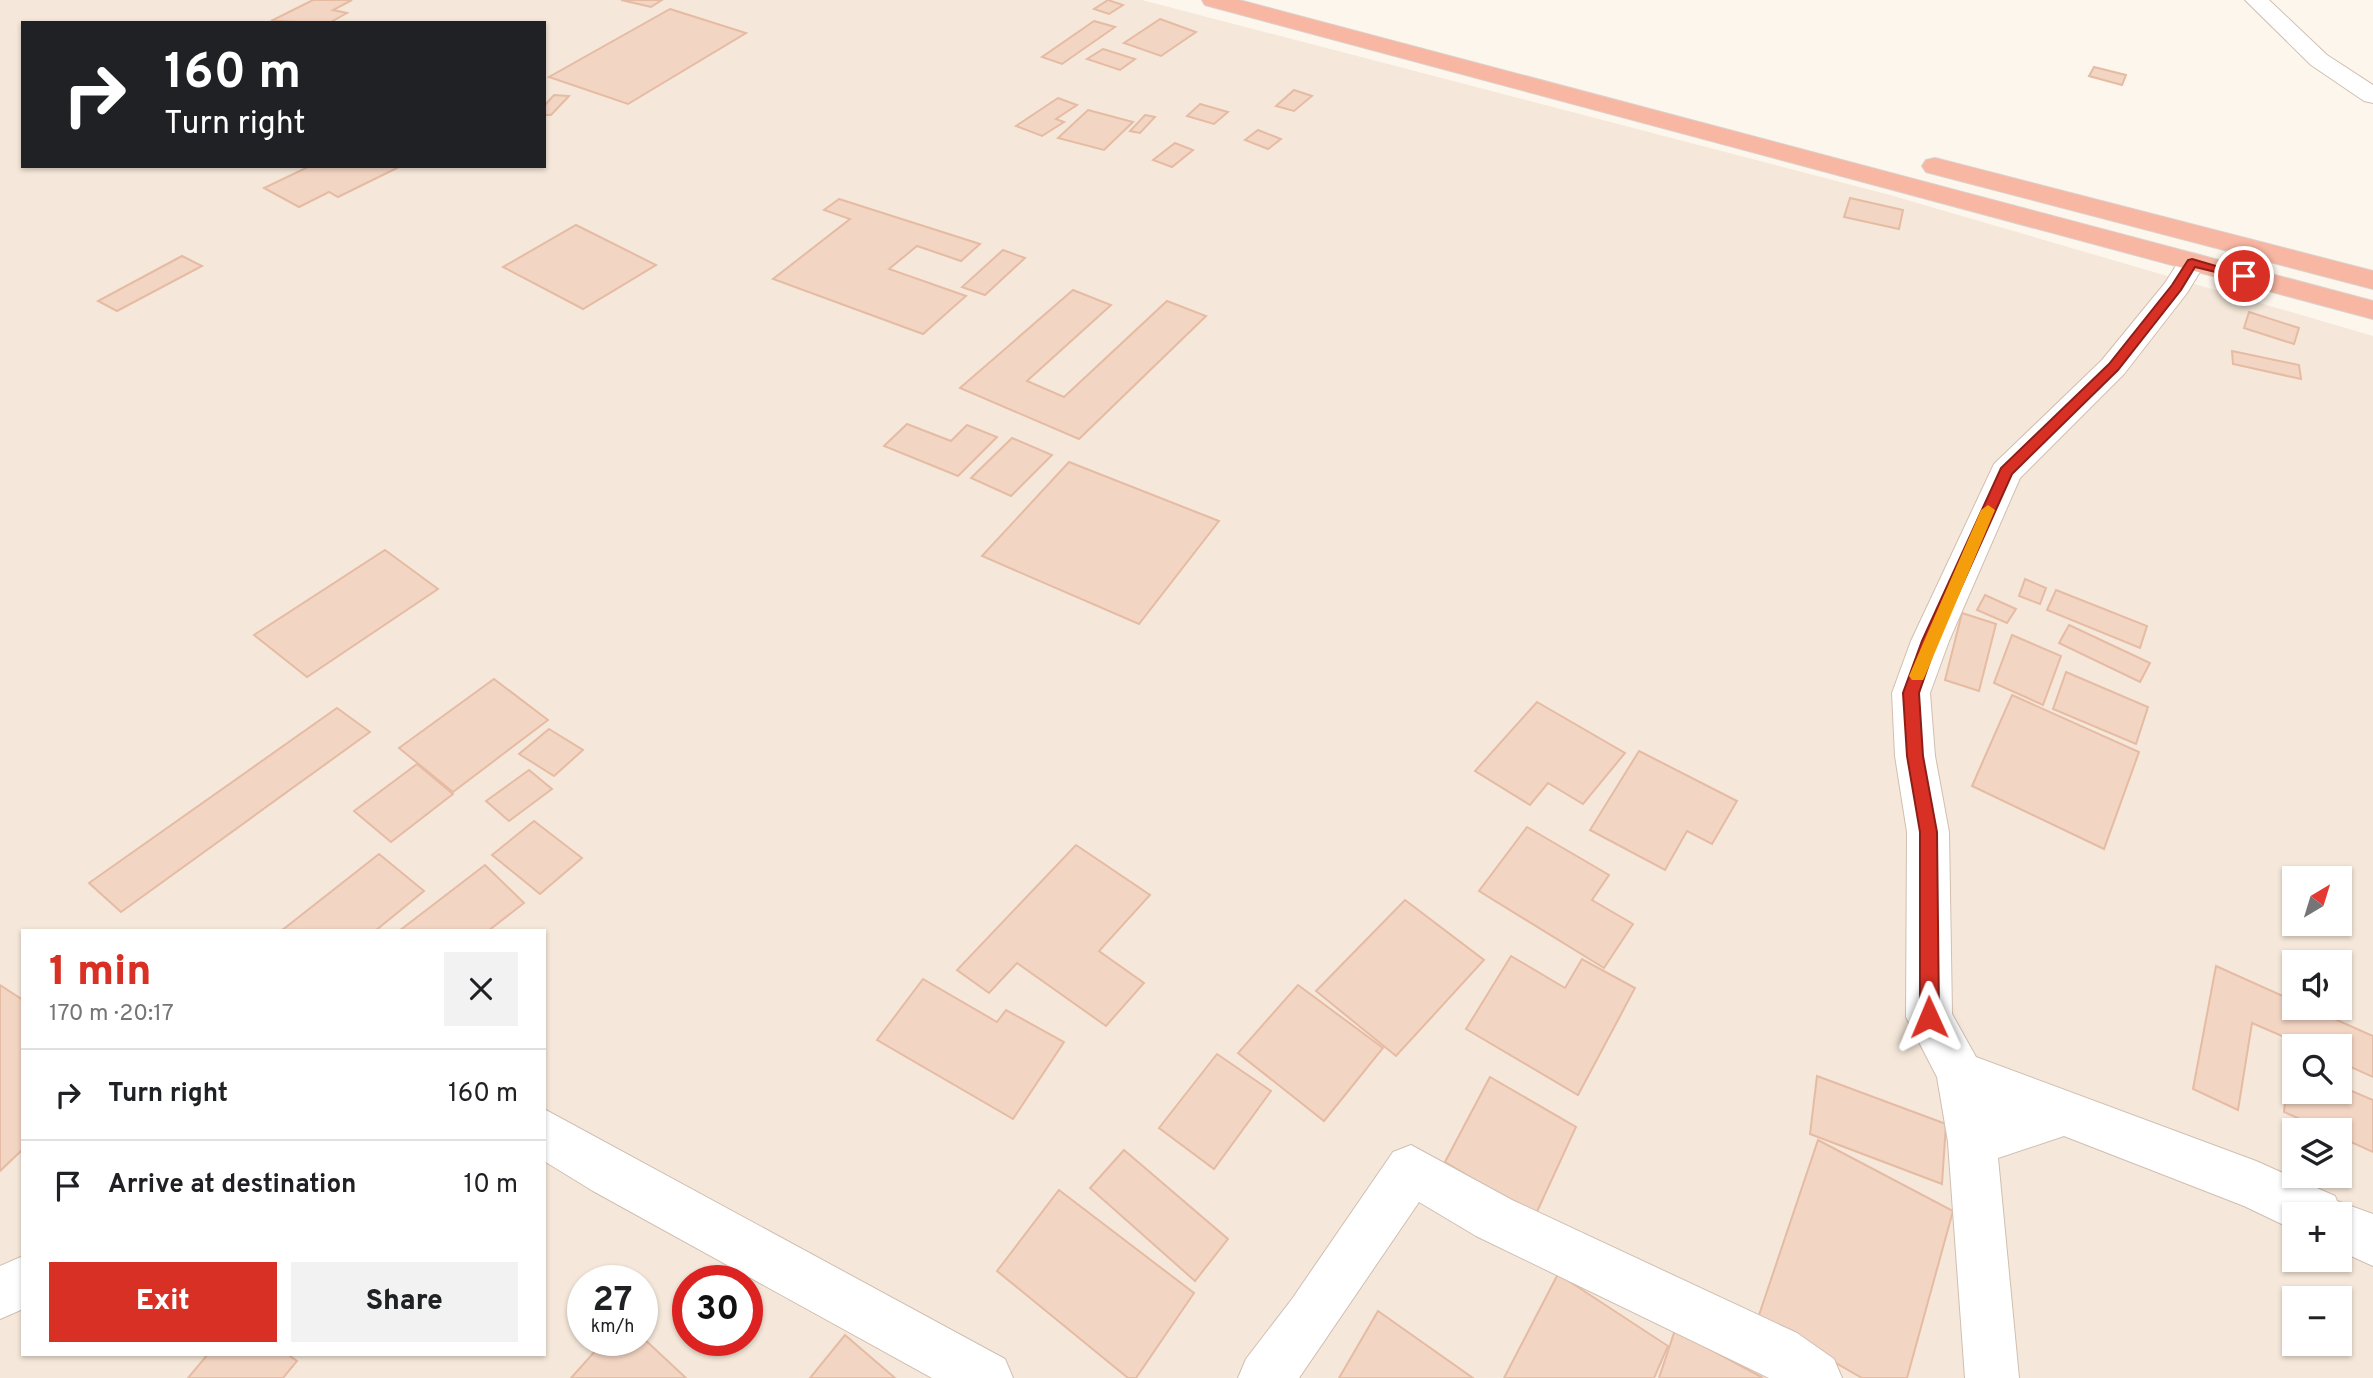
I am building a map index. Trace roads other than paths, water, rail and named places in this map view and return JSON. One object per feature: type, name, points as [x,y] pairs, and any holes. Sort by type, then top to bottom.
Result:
[{"type":"highway","points":[[1213,0],[2373,310]]},
{"type":"highway","points":[[1303,0],[1628,85]]},
{"type":"highway","points":[[1912,159],[2373,280]]},
{"type":"street","points":[[2256,0],[2319,60],[2373,96]]},
{"type":"street","points":[[1992,1378],[1972,1142],[1960,1073],[1929,1017],[1928,832],[1915,756],[1911,693],[1930,641],[2006,472],[2113,367],[2177,287],[2192,262]]},
{"type":"street","points":[[1960,1073],[2256,1186],[2291,1202]]},
{"type":"street","points":[[1972,1142],[2064,1113]]},
{"type":"street","points":[[546,1134],[611,1173],[986,1378]]},
{"type":"street","points":[[1265,1378],[1311,1318],[1411,1171],[1494,1218],[1779,1352],[1815,1378]]},
{"type":"street","points":[[2352,1230],[2373,1240]]},
{"type":"street","points":[[0,1293],[21,1283]]}]
